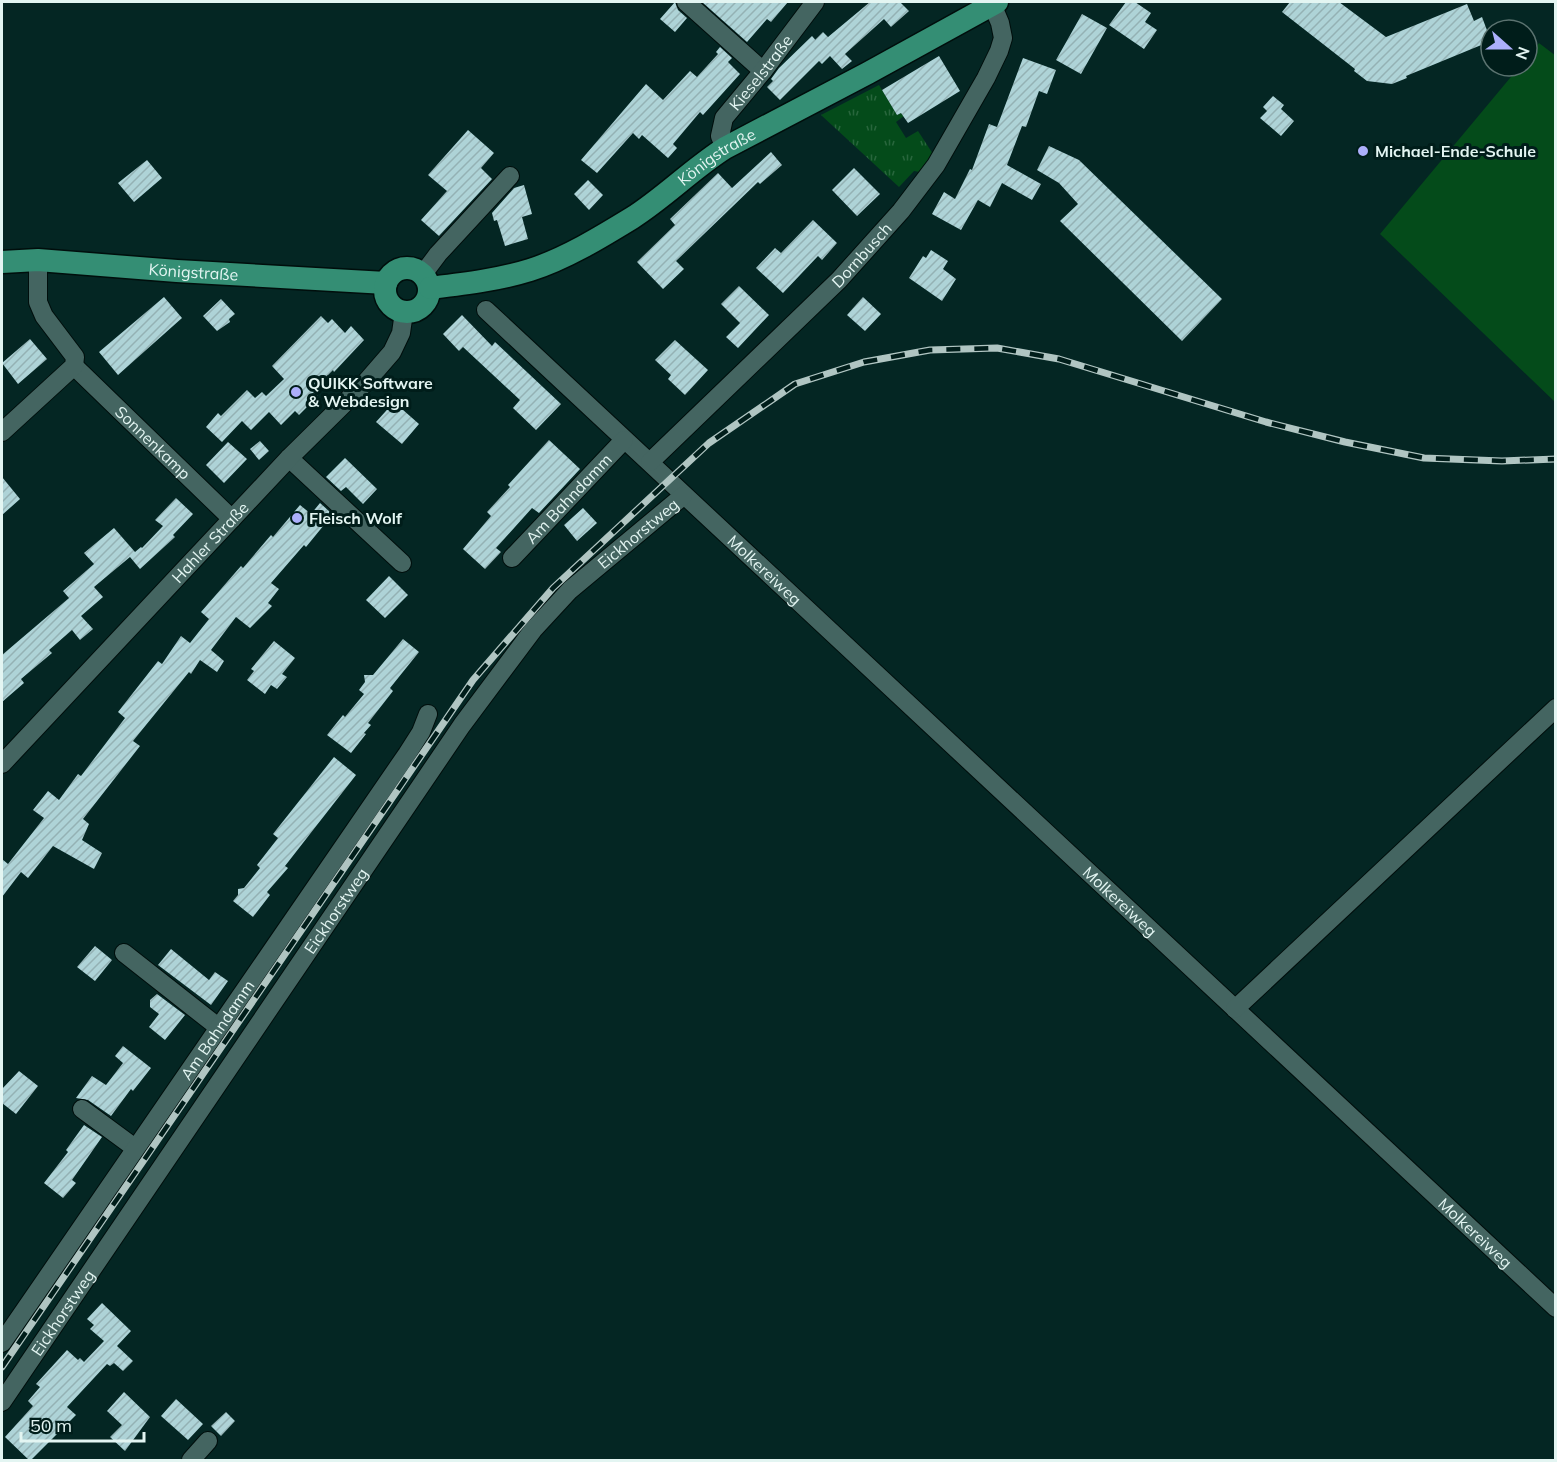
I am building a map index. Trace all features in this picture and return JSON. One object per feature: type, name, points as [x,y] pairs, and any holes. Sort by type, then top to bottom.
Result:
[{"type":"main road","name":"Königstraße","points":[[427,281],[482,280],[531,270],[569,253],[634,217],[725,148],[995,3]]},
{"type":"main road","name":"Königstraße","points":[[2,262],[38,260],[177,271],[386,283]]},
{"type":"main road","points":[[410,267],[427,281],[429,296],[420,309],[404,312],[390,305],[386,283],[395,271],[410,267]]},
{"type":"street","points":[[686,2],[763,71]]},
{"type":"street","name":"Kieselstraße","points":[[725,148],[720,136],[724,118],[815,2]]},
{"type":"street","name":"Dornbusch","points":[[650,462],[839,280],[901,210],[936,165],[999,51],[1003,38],[995,3]]},
{"type":"street","points":[[427,281],[438,254],[510,176]]},
{"type":"street","name":"Sonnenkamp","points":[[38,260],[38,302],[44,316],[75,357],[74,366],[232,519]]},
{"type":"street","points":[[486,310],[650,462]]},
{"type":"street","name":"Hahler Straße","points":[[2,764],[289,458],[366,382],[392,352],[401,333],[404,312]]},
{"type":"street","points":[[2,432],[74,366]]},
{"type":"street","name":"Am Bahndamm","points":[[512,558],[624,440]]},
{"type":"street","points":[[289,458],[402,563]]},
{"type":"street","name":"Eickhorstweg","points":[[2,1401],[462,725],[533,630],[570,590],[683,496],[650,462]]},
{"type":"street","name":"Molkereiweg","points":[[683,496],[701,509],[1556,1308]]},
{"type":"street","points":[[1235,1009],[1556,708]]},
{"type":"street","name":"Am Bahndamm","points":[[2,1343],[421,732],[428,714]]},
{"type":"street","points":[[124,953],[218,1027]]},
{"type":"street","points":[[82,1109],[135,1148]]},
{"type":"street","points":[[191,1461],[208,1441]]},
{"type":"green space","points":[[1539,43],[1556,56],[1555,402],[1380,234],[1510,78],[1539,78]]},
{"type":"green space","points":[[879,85],[897,115],[901,113],[904,116],[896,122],[906,138],[918,131],[933,154],[920,172],[914,171],[899,187],[821,115]]},
{"type":"building","points":[[675,2],[678,10],[687,18],[675,32],[660,19]]},
{"type":"building","points":[[702,2],[788,2],[771,22],[767,19],[747,42]]},
{"type":"building","points":[[870,2],[900,2],[909,11],[891,27],[884,19],[845,54],[852,61],[842,69],[830,56],[822,64],[819,61],[780,100],[767,87],[773,81],[771,79],[779,68],[812,36],[815,40],[823,32],[828,37]]},
{"type":"building","points":[[1126,2],[1135,2],[1151,13],[1145,22],[1157,30],[1144,49],[1109,25]]},
{"type":"building","points":[[1290,2],[1339,2],[1386,37],[1467,4],[1474,21],[1479,18],[1479,46],[1392,84],[1367,81],[1282,12]]},
{"type":"building","points":[[1082,14],[1107,28],[1081,74],[1056,60]]},
{"type":"building","points":[[720,47],[732,58],[728,62],[740,74],[703,115],[700,112],[673,144],[677,148],[668,158],[642,135],[639,139],[633,133],[597,173],[581,160],[646,84],[663,100],[690,71],[697,77],[718,54],[716,52]]},
{"type":"building","points":[[939,56],[960,91],[908,123],[901,113],[897,115],[882,90]]},
{"type":"building","points":[[1023,58],[1056,70],[1047,94],[1039,91],[1026,127],[1022,126],[1007,165],[1041,184],[1032,200],[1002,183],[990,207],[978,200],[961,230],[932,214],[944,192],[955,199],[970,169],[972,170],[989,124],[997,127]]},
{"type":"building","points":[[1273,96],[1284,105],[1281,109],[1294,121],[1281,136],[1260,118],[1267,111],[1263,107]]},
{"type":"building","points":[[468,130],[494,153],[481,168],[492,179],[439,236],[421,220],[447,191],[428,175]]},
{"type":"building","points":[[1049,146],[1079,160],[1222,299],[1182,341],[1060,221],[1078,204],[1059,183],[1037,170]]},
{"type":"building","points":[[771,152],[782,165],[760,184],[758,182],[676,261],[684,269],[663,289],[637,262],[675,225],[670,219],[718,173],[732,188]]},
{"type":"building","points":[[147,160],[162,178],[134,202],[118,183]]},
{"type":"building","points":[[854,168],[880,194],[857,216],[832,190]]},
{"type":"building","points":[[588,180],[603,195],[589,210],[574,194]]},
{"type":"building","points":[[524,185],[532,214],[522,217],[528,239],[505,246],[497,220],[494,221],[492,213],[514,188]]},
{"type":"building","points":[[813,220],[837,243],[822,260],[818,256],[783,293],[756,268],[775,248],[781,253]]},
{"type":"building","points":[[931,250],[948,261],[943,269],[956,279],[942,301],[909,278],[923,256],[926,258]]},
{"type":"building","points":[[739,286],[769,315],[738,348],[726,337],[740,323],[721,304]]},
{"type":"building","points":[[164,297],[182,318],[118,375],[99,352]]},
{"type":"building","points":[[863,297],[881,314],[865,331],[847,315]]},
{"type":"building","points":[[221,299],[235,314],[229,319],[230,322],[217,331],[203,316]]},
{"type":"building","points":[[462,315],[492,346],[495,342],[561,404],[536,430],[513,408],[520,400],[463,347],[459,351],[443,334]]},
{"type":"building","points":[[321,316],[328,323],[332,319],[345,333],[351,326],[364,340],[334,372],[333,370],[313,390],[318,396],[299,415],[295,411],[281,425],[269,412],[251,430],[242,421],[222,442],[206,427],[218,413],[221,416],[247,390],[255,398],[262,392],[266,396],[284,379],[272,366]]},
{"type":"building","points":[[30,339],[47,359],[18,384],[2,363]]},
{"type":"building","points":[[675,340],[708,370],[685,395],[668,379],[671,375],[655,360]]},
{"type":"building","points":[[394,402],[419,424],[402,444],[376,422]]},
{"type":"building","points":[[549,440],[580,469],[539,513],[532,508],[496,548],[501,552],[485,569],[463,549],[491,516],[487,512],[510,487],[508,485]]},
{"type":"building","points":[[260,441],[269,451],[259,460],[250,449]]},
{"type":"building","points":[[228,442],[247,459],[224,483],[206,465]]},
{"type":"building","points":[[345,458],[377,489],[363,504],[346,487],[341,491],[326,477]]},
{"type":"building","points":[[2,477],[20,499],[2,515]]},
{"type":"building","points":[[176,498],[193,514],[173,535],[175,537],[140,569],[130,557],[94,587],[103,597],[81,616],[93,629],[80,640],[72,630],[49,650],[52,653],[21,679],[24,683],[2,702],[2,655],[69,598],[63,591],[94,564],[84,553],[114,528],[135,552],[142,548],[163,526],[155,520]]},
{"type":"building","points":[[320,503],[330,512],[322,523],[324,525],[271,583],[279,589],[268,603],[272,606],[250,628],[236,617],[211,650],[224,661],[217,672],[200,660],[191,674],[189,672],[133,741],[140,746],[83,819],[89,824],[82,840],[102,853],[94,869],[53,846],[28,878],[21,872],[2,897],[2,859],[8,864],[44,818],[33,810],[48,791],[59,800],[78,774],[81,776],[125,718],[118,712],[158,661],[162,664],[181,636],[190,643],[209,619],[201,612],[241,566],[243,568],[271,535],[273,537],[300,505],[311,514]]},
{"type":"building","points":[[583,508],[597,523],[577,541],[564,525]]},
{"type":"building","points":[[389,576],[408,595],[385,618],[366,600]]},
{"type":"building","points":[[403,639],[419,652],[390,688],[393,691],[368,723],[371,725],[364,733],[366,734],[351,753],[327,735],[364,694],[359,690],[365,682],[364,675],[373,675]]},
{"type":"building","points":[[274,641],[295,658],[282,674],[287,677],[277,689],[271,685],[265,694],[247,680],[254,671],[251,669]]},
{"type":"building","points":[[334,757],[356,775],[285,866],[288,868],[267,892],[270,895],[253,917],[233,901],[238,895],[238,889],[244,888],[260,868],[257,865],[278,838],[273,834]]},
{"type":"building","points":[[95,946],[112,960],[95,981],[77,967]]},
{"type":"building","points":[[171,949],[209,980],[215,972],[228,981],[211,1005],[158,965]]},
{"type":"building","points":[[157,994],[185,1015],[165,1040],[149,1027],[159,1014],[150,1007],[150,1000]]},
{"type":"building","points":[[123,1046],[151,1068],[133,1091],[131,1089],[111,1116],[88,1100],[76,1098],[92,1076],[106,1085],[123,1063],[115,1056]]},
{"type":"building","points":[[19,1071],[38,1086],[16,1114],[2,1103],[2,1089]]},
{"type":"building","points":[[84,1125],[102,1137],[72,1180],[76,1183],[63,1198],[44,1183],[68,1152],[66,1150]]},
{"type":"building","points":[[102,1303],[131,1331],[117,1346],[133,1361],[123,1371],[114,1363],[110,1366],[107,1364],[67,1407],[76,1415],[30,1461],[5,1437],[33,1406],[28,1401],[40,1387],[36,1384],[67,1350],[78,1360],[80,1358],[84,1362],[104,1341],[90,1329],[94,1325],[87,1319]]},
{"type":"building","points":[[124,1392],[150,1417],[125,1451],[110,1437],[122,1425],[107,1411]]},
{"type":"building","points":[[176,1399],[203,1424],[188,1440],[161,1416]]},
{"type":"building","points":[[226,1412],[235,1421],[221,1436],[211,1426]]},
{"type":"railway","points":[[2,1367],[473,680],[553,588],[709,443],[795,384],[864,362],[930,350],[997,348],[1059,359],[1266,422],[1345,442],[1424,458],[1502,461],[1556,459]]},
{"type":"place","name":"Michael-Ende-Schule","points":[[1363,151]]},
{"type":"place","name":"QUIKK Software & Webdesign","points":[[296,392]]},
{"type":"place","name":"Fleisch Wolf","points":[[297,518]]}]
